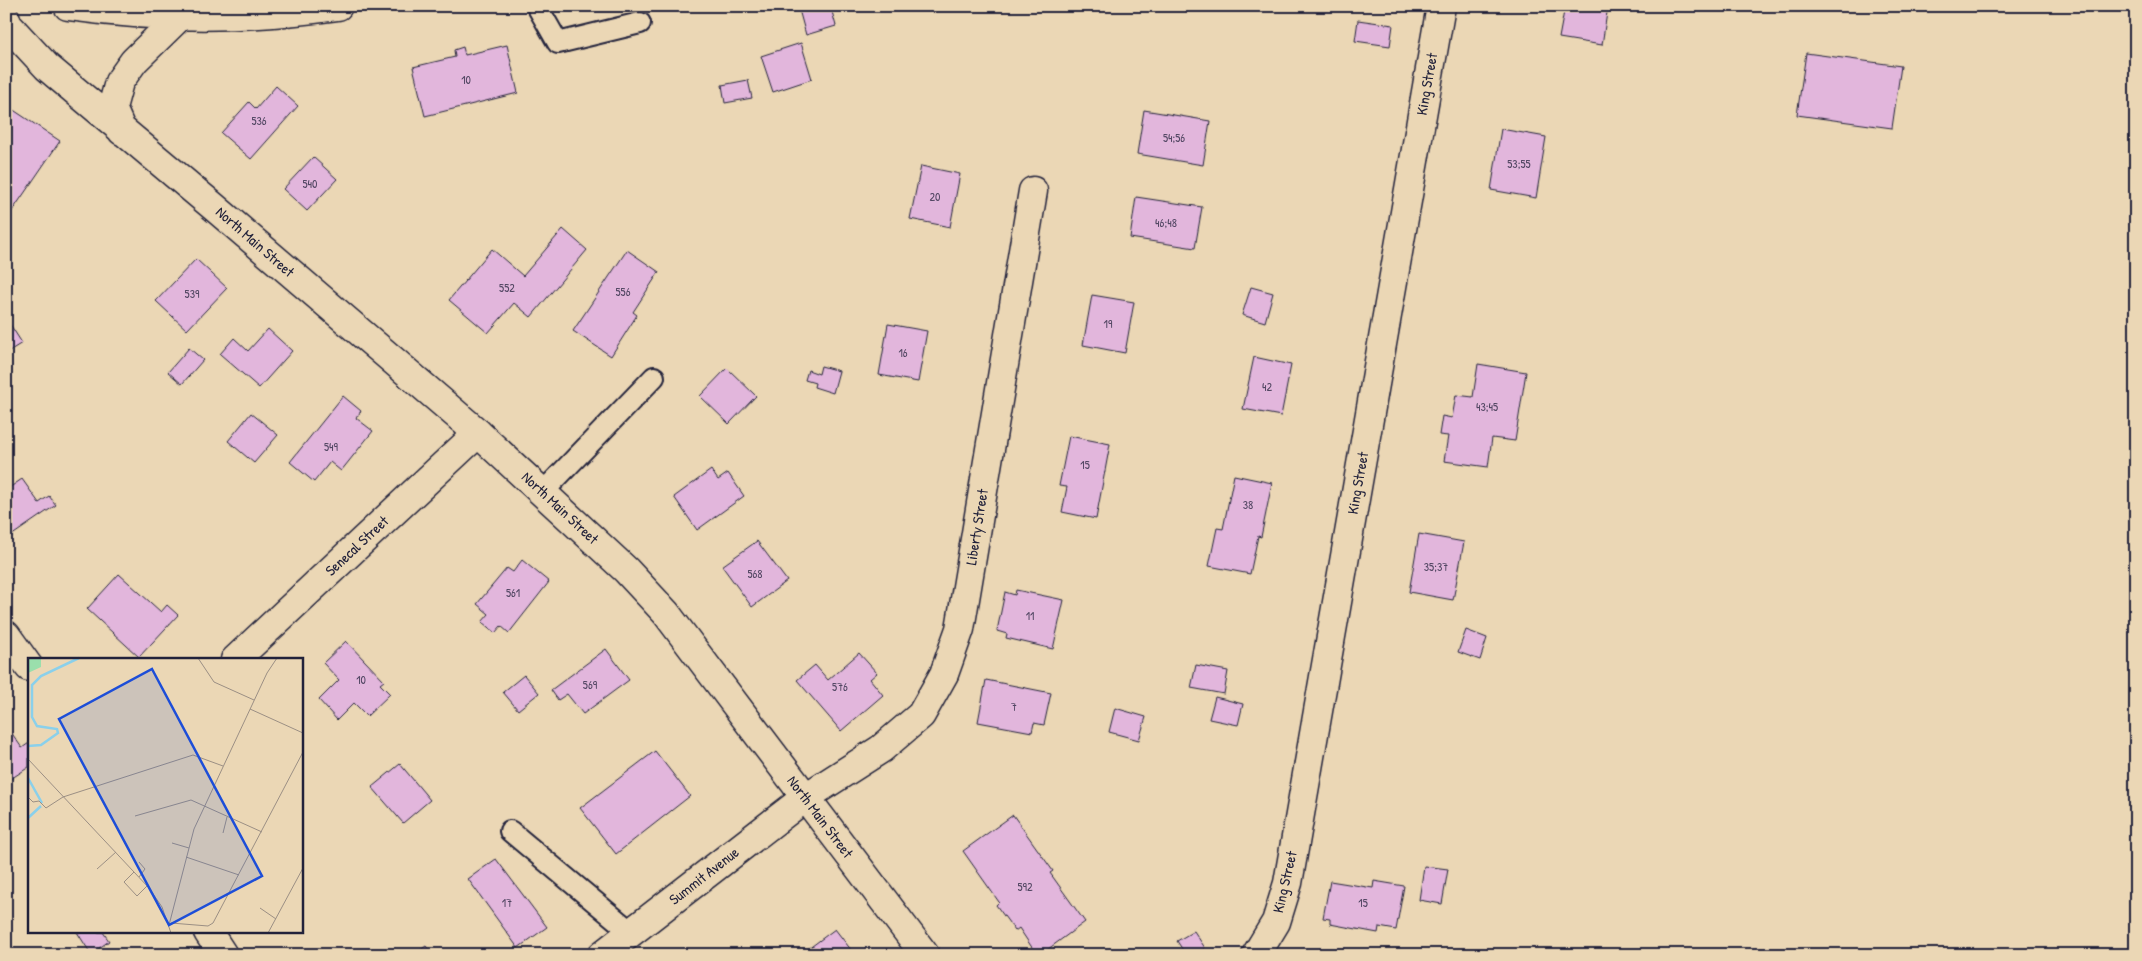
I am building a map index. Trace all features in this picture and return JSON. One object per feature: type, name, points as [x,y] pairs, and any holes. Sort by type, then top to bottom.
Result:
[{"type":"street","points":[[68,6],[121,14],[179,16],[240,16],[338,6]]},
{"type":"street","name":"King Street","points":[[1256,955],[1276,922],[1288,883],[1441,6]]},
{"type":"street","name":"North Main Street","points":[[122,131],[112,108],[119,82],[134,61],[179,16]]},
{"type":"street","name":"North Main Street","points":[[7,23],[47,67],[478,433],[626,570],[666,613],[925,955]]},
{"type":"street","name":"Liberty Street","points":[[806,797],[881,749],[921,715],[944,674],[960,629],[1033,191]]},
{"type":"street","name":"Senecal Street","points":[[237,658],[478,433]]},
{"type":"street","points":[[6,635],[28,666]]},
{"type":"street","name":"Summit Avenue","points":[[602,955],[806,797]]},
{"type":"street","points":[[209,934],[223,955]]},
{"type":"lane","points":[[537,6],[558,43],[640,24]]},
{"type":"lane","points":[[543,492],[654,377]]},
{"type":"lane","points":[[510,831],[631,932]]},
{"type":"building","points":[[798,6],[836,6],[831,8],[836,26],[806,35]]},
{"type":"building","points":[[1565,6],[1608,6],[1602,45],[1559,38]]},
{"type":"building","points":[[1358,20],[1393,25],[1390,46],[1355,41]]},
{"type":"building","points":[[801,43],[812,79],[773,92],[761,56]]},
{"type":"building","points":[[507,45],[518,93],[425,116],[413,67],[455,57],[454,50],[463,47],[465,55]]},
{"type":"building","points":[[1806,53],[1901,66],[1892,128],[1797,115]]},
{"type":"building","points":[[748,80],[752,98],[725,103],[722,85]]},
{"type":"building","points":[[276,86],[298,106],[251,159],[221,133],[249,102],[256,109]]},
{"type":"building","points":[[6,105],[60,141],[8,217],[6,216]]},
{"type":"building","points":[[1144,110],[1210,121],[1203,165],[1137,154]]},
{"type":"building","points":[[1501,129],[1546,137],[1536,198],[1491,190]]},
{"type":"building","points":[[313,157],[337,179],[307,211],[283,189]]},
{"type":"building","points":[[921,166],[960,174],[950,227],[910,219]]},
{"type":"building","points":[[1136,197],[1202,207],[1195,248],[1130,238]]},
{"type":"building","points":[[563,229],[587,250],[531,317],[514,303],[488,333],[449,300],[492,249],[523,276]]},
{"type":"building","points":[[627,250],[659,272],[633,312],[637,315],[611,356],[573,331]]},
{"type":"building","points":[[196,259],[227,288],[187,330],[156,301]]},
{"type":"building","points":[[1251,287],[1273,293],[1265,322],[1242,315]]},
{"type":"building","points":[[1092,295],[1134,302],[1125,353],[1083,345]]},
{"type":"building","points":[[6,318],[22,343],[6,353]]},
{"type":"building","points":[[888,324],[927,331],[918,382],[879,375]]},
{"type":"building","points":[[268,329],[292,351],[259,388],[220,354],[234,338],[248,351]]},
{"type":"building","points":[[189,348],[203,360],[182,384],[168,372]]},
{"type":"building","points":[[1254,357],[1291,365],[1281,416],[1243,409]]},
{"type":"building","points":[[1478,364],[1526,372],[1515,441],[1492,438],[1488,467],[1444,461],[1448,436],[1439,435],[1442,416],[1452,418],[1456,395],[1473,397]]},
{"type":"building","points":[[821,366],[839,371],[833,393],[814,387],[815,383],[805,380],[808,370],[819,374]]},
{"type":"building","points":[[727,368],[756,396],[729,424],[700,396]]},
{"type":"building","points":[[343,396],[361,411],[356,418],[373,431],[341,471],[330,462],[314,482],[290,462]]},
{"type":"building","points":[[251,413],[278,435],[254,463],[228,441]]},
{"type":"building","points":[[1069,436],[1110,444],[1096,519],[1062,512],[1067,487],[1059,486]]},
{"type":"building","points":[[711,470],[718,480],[728,473],[744,496],[697,530],[674,497]]},
{"type":"building","points":[[1234,475],[1272,483],[1261,537],[1258,536],[1250,574],[1209,566],[1217,528],[1223,529]]},
{"type":"building","points":[[22,479],[39,503],[49,496],[56,505],[8,538],[6,536],[6,490]]},
{"type":"building","points":[[1419,534],[1464,542],[1453,600],[1409,592]]},
{"type":"building","points":[[757,541],[787,581],[752,607],[722,566]]},
{"type":"building","points":[[522,560],[549,582],[509,633],[501,626],[495,633],[482,622],[489,614],[477,604],[507,568],[513,572]]},
{"type":"building","points":[[119,574],[161,612],[167,605],[178,615],[139,657],[87,609]]},
{"type":"building","points":[[1016,590],[1064,600],[1053,649],[1006,638],[1007,634],[997,631],[1005,592],[1015,595]]},
{"type":"building","points":[[1466,630],[1487,638],[1480,660],[1458,652]]},
{"type":"building","points":[[346,641],[384,681],[380,684],[390,694],[367,716],[354,703],[337,720],[319,700],[339,680],[323,663]]},
{"type":"building","points":[[606,649],[629,680],[583,714],[567,694],[558,700],[551,690]]},
{"type":"building","points":[[859,653],[877,673],[870,679],[883,695],[841,731],[797,680],[815,665],[828,680]]},
{"type":"building","points":[[1196,665],[1228,671],[1224,694],[1191,688]]},
{"type":"building","points":[[524,675],[539,693],[518,710],[503,692]]},
{"type":"building","points":[[986,680],[1051,693],[1044,725],[1034,723],[1032,732],[978,722]]},
{"type":"building","points":[[1215,697],[1243,704],[1238,725],[1209,719]]},
{"type":"building","points":[[1115,708],[1146,717],[1139,740],[1109,732]]},
{"type":"building","points":[[6,725],[22,748],[28,744],[28,768],[6,782]]},
{"type":"building","points":[[655,751],[690,796],[616,854],[580,808]]},
{"type":"building","points":[[400,764],[430,800],[403,823],[372,787]]},
{"type":"building","points":[[1013,815],[1053,871],[1050,873],[1085,922],[1040,955],[1037,955],[1019,928],[1015,931],[996,905],[999,902],[963,851]]},
{"type":"building","points":[[496,859],[547,927],[518,948],[468,879]]},
{"type":"building","points":[[1424,866],[1448,869],[1442,904],[1419,900]]},
{"type":"building","points":[[1330,881],[1373,888],[1374,881],[1404,886],[1396,930],[1379,927],[1378,933],[1330,924],[1330,919],[1323,918]]},
{"type":"building","points":[[835,929],[855,955],[800,955]]},
{"type":"building","points":[[1194,931],[1205,948],[1195,955],[1186,955],[1177,941]]},
{"type":"building","points":[[78,934],[104,934],[109,941],[91,954]]},
{"type":"building","points":[[426,946],[433,955],[422,955],[419,951]]}]
